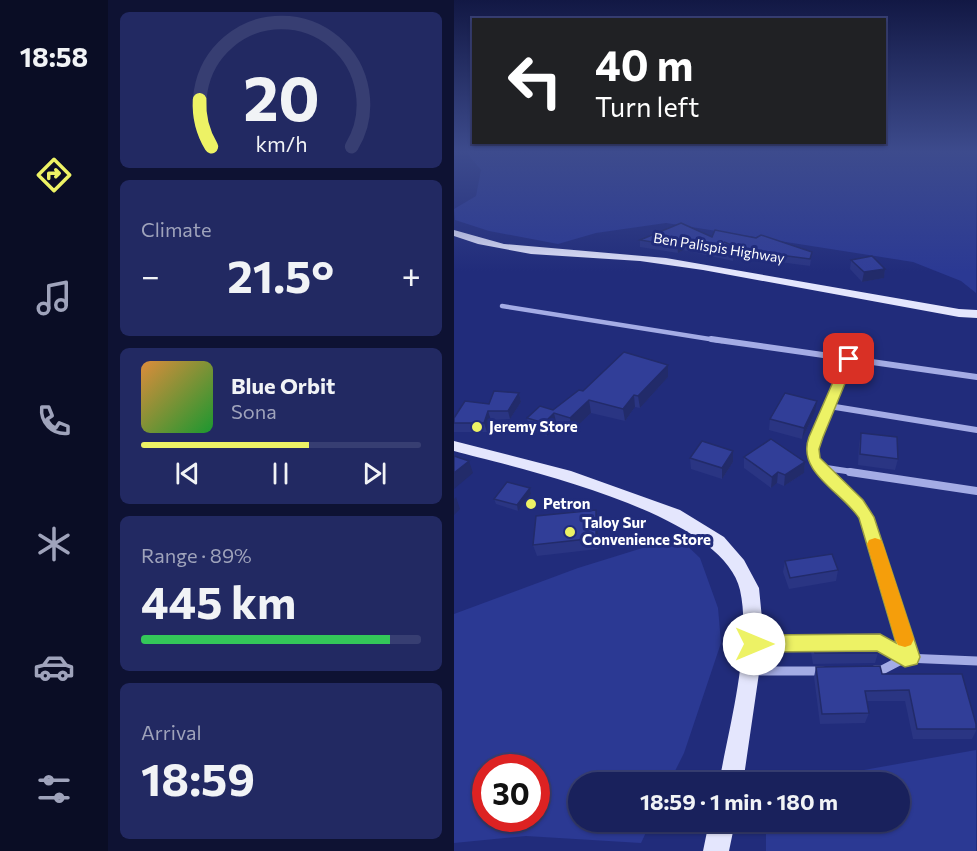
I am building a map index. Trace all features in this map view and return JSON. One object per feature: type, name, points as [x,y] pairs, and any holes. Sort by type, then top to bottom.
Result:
[{"type":"main road","name":"Ben Palispis Highway","points":[[454,233],[486,242],[543,250],[666,261],[959,314],[976,314]]},
{"type":"main road","points":[[454,446],[565,476],[663,511],[674,515],[718,542],[738,566],[749,588],[754,644],[733,772]]},
{"type":"main road","points":[[716,851],[720,832]]},
{"type":"street","points":[[502,306],[633,328],[976,377]]},
{"type":"street","points":[[849,359],[812,449],[813,458],[818,467],[858,504],[866,517],[908,658]]},
{"type":"street","points":[[829,406],[976,430]]},
{"type":"street","points":[[818,467],[976,491]]},
{"type":"street","points":[[754,644],[827,643]]},
{"type":"street","points":[[859,643],[880,643],[908,658],[976,661]]},
{"type":"street","points":[[861,670],[882,670],[908,658]]},
{"type":"street","points":[[750,671],[830,671]]},
{"type":"shaded area","points":[[477,192],[976,192],[976,293],[961,281],[913,262],[666,223],[596,233],[558,244],[489,231],[455,220],[454,209],[476,196]]},
{"type":"shaded area","points":[[678,537],[700,558],[718,608],[721,643],[684,753],[674,772],[568,772],[568,832],[646,832],[641,843],[526,836],[454,843],[454,614],[578,568]]},
{"type":"shaded area","points":[[976,750],[976,851],[766,851],[766,832],[910,832],[910,772],[853,772]]},
{"type":"building","points":[[681,223],[712,237],[715,230],[756,238],[761,235],[812,252],[810,259],[757,252],[755,254],[737,249],[739,248],[724,242],[736,247],[734,253],[683,242],[677,246],[640,240]]},
{"type":"building","points":[[872,256],[885,269],[864,272],[851,260]]},
{"type":"building","points":[[624,352],[668,365],[638,396],[634,395],[623,409],[589,400],[570,418],[554,413],[544,423],[527,418],[540,406],[553,410],[579,390],[583,391]]},
{"type":"building","points":[[494,391],[519,393],[508,411],[488,411],[484,423],[454,423],[454,418],[465,401],[489,404]]},
{"type":"building","points":[[785,393],[817,401],[804,428],[770,419]]},
{"type":"building","points":[[861,433],[897,437],[898,459],[860,454]]},
{"type":"building","points":[[771,439],[805,462],[785,475],[778,472],[772,477],[744,457]]},
{"type":"building","points":[[702,441],[733,451],[722,468],[690,458]]},
{"type":"building","points":[[454,456],[469,461],[454,473]]},
{"type":"building","points":[[507,482],[530,488],[517,505],[494,499]]},
{"type":"building","points":[[596,510],[596,538],[533,545],[536,516]]},
{"type":"building","points":[[832,554],[838,570],[790,578],[785,561]]},
{"type":"building","points":[[813,641],[876,642],[878,653],[815,653]]},
{"type":"building","points":[[880,666],[882,674],[962,674],[976,729],[917,729],[909,690],[865,691],[869,713],[822,714],[816,667]]},
{"type":"slow traffic","points":[[875,544],[905,639]]},
{"type":"place","name":"Jeremy Store","points":[[477,427]]},
{"type":"place","name":"Petron","points":[[531,504]]},
{"type":"place","name":"Taloy Sur Convenience Store","points":[[570,532]]},
{"type":"route","points":[[754,644],[880,643],[905,658],[910,657],[866,517],[858,504],[818,467],[813,458],[812,449],[816,437],[849,359]]}]
